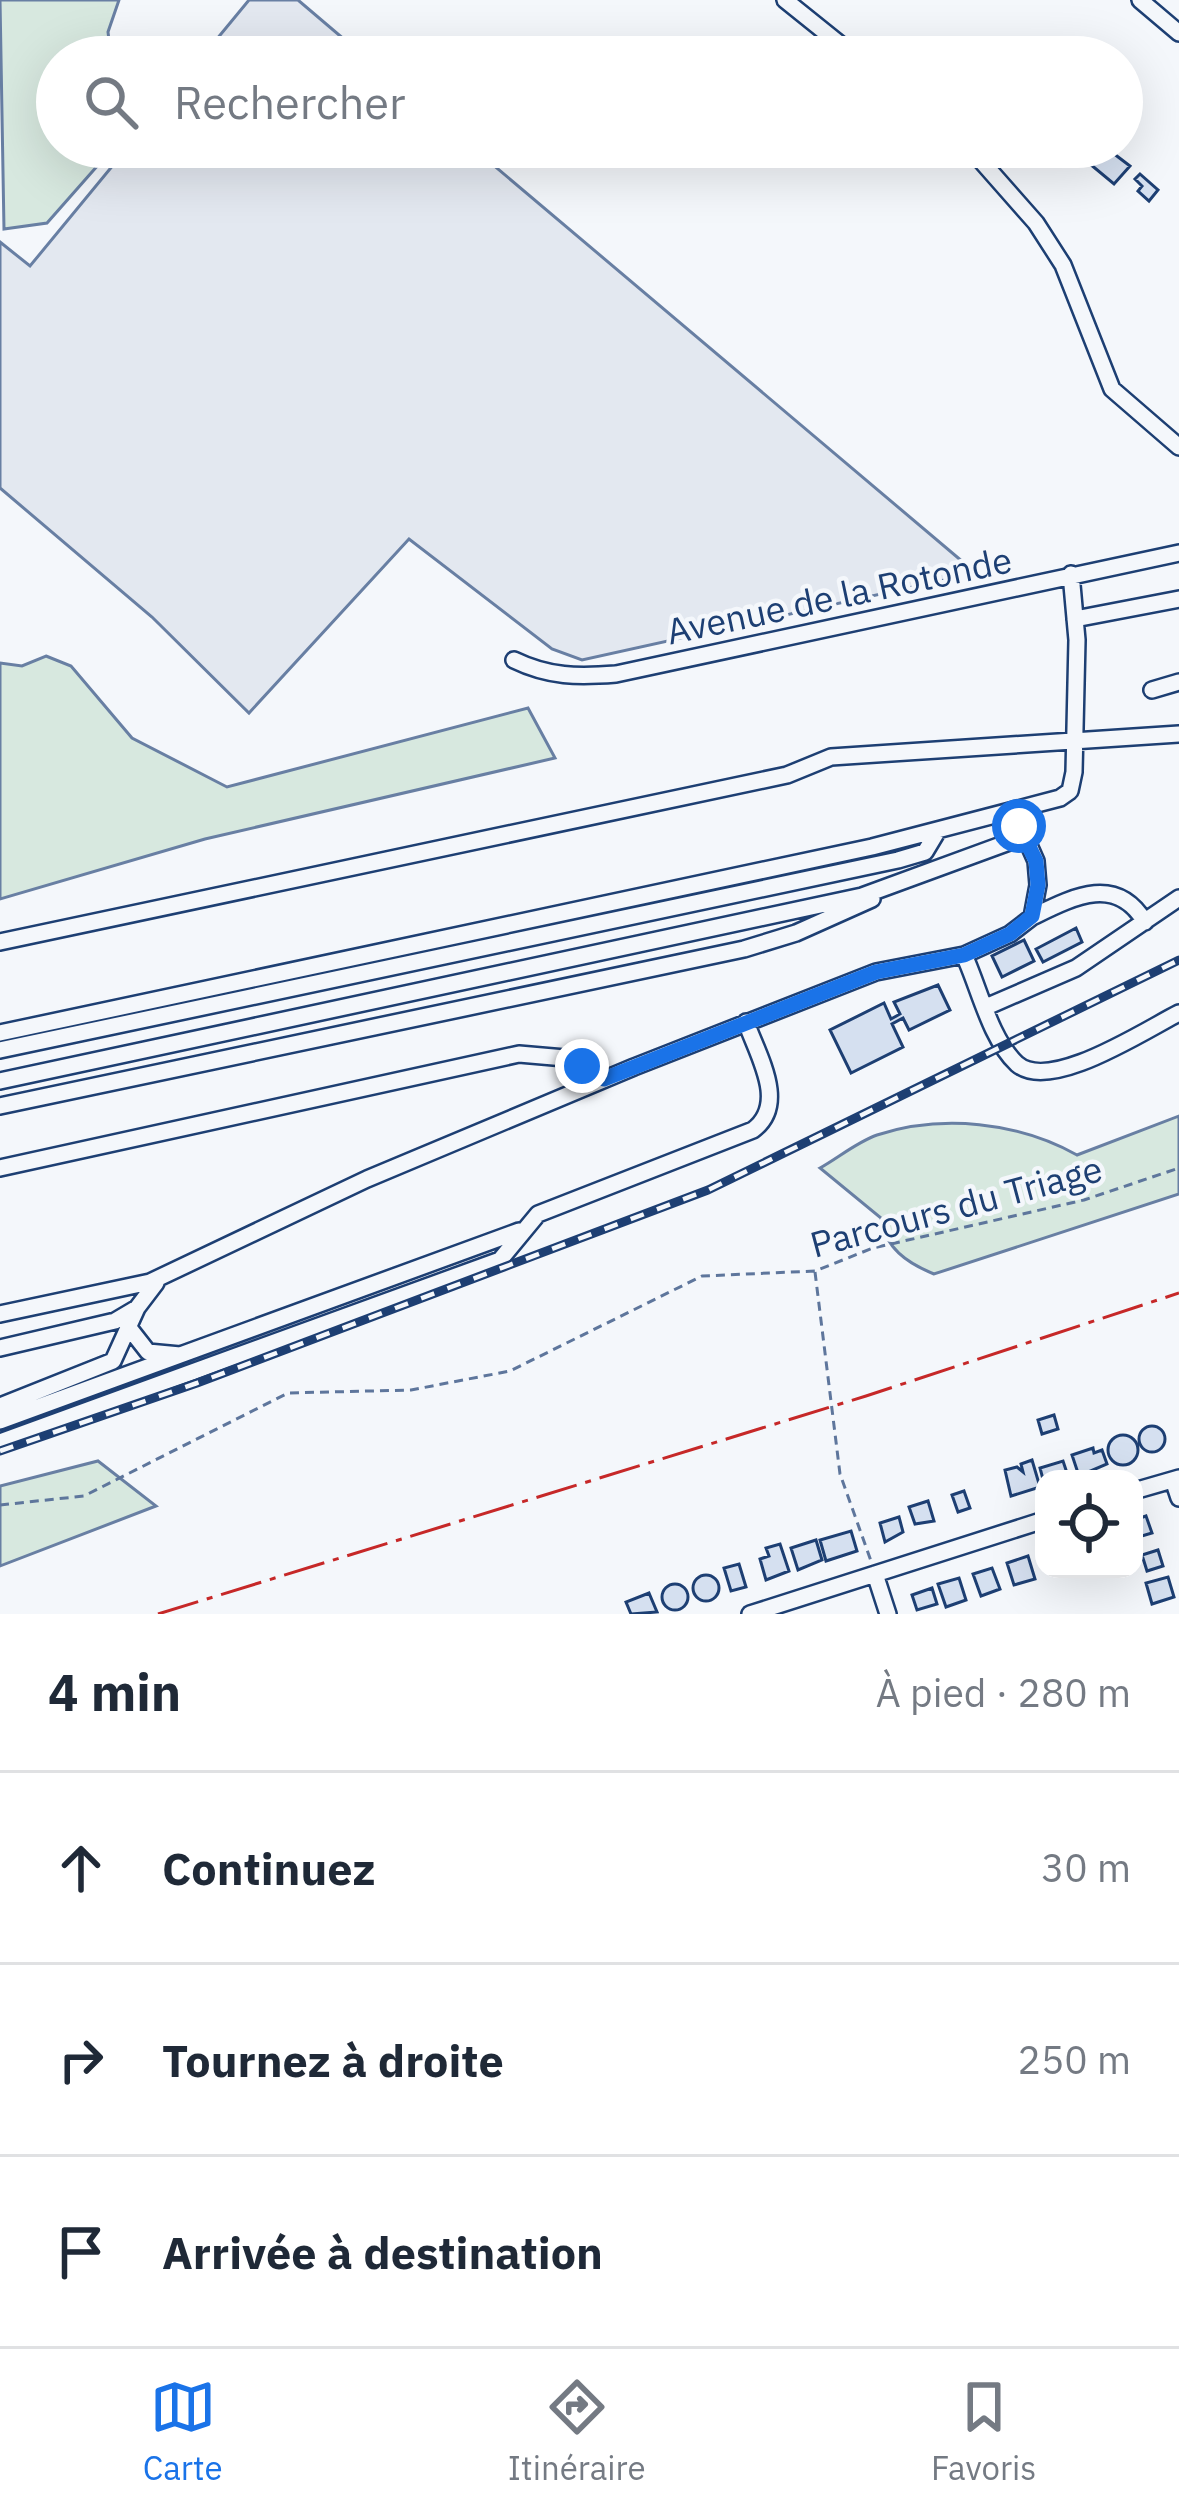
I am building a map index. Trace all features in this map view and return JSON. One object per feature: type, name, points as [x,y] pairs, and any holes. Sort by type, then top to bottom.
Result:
[{"type":"street","points":[[785,0],[830,36]]},
{"type":"street","points":[[1140,0],[1179,33]]},
{"type":"street","points":[[988,168],[1036,223],[1063,265],[1112,389],[1179,447]]},
{"type":"street","name":"Avenue de la Rotonde","points":[[514,660],[540,672],[571,677],[616,674],[1179,553]]},
{"type":"street","points":[[0,1033],[937,832],[1070,791],[1076,741],[1071,574]]},
{"type":"street","points":[[1075,619],[1179,599]]},
{"type":"street","points":[[1152,690],[1179,682]]},
{"type":"street","points":[[0,942],[787,775],[831,757],[1179,734]]},
{"type":"street","points":[[1014,811],[1039,873],[1032,916]]},
{"type":"street","points":[[0,1051],[898,860],[925,852],[937,832]]},
{"type":"street","points":[[0,1106],[744,949],[845,913],[896,887],[1024,837]]},
{"type":"street","points":[[0,1081],[896,887]]},
{"type":"street","points":[[0,1348],[115,1321],[189,1259],[604,1079],[876,972],[964,955],[1010,934],[1032,916],[1082,896],[1107,892],[1126,899],[1145,922]]},
{"type":"street","points":[[986,1006],[1076,968],[1179,898]]},
{"type":"street","points":[[964,955],[1018,1065],[1047,1073],[1179,1012]]},
{"type":"street","points":[[536,968],[542,990]]},
{"type":"street","points":[[0,1421],[519,1231],[546,1210],[761,1124],[771,1098],[746,1022]]},
{"type":"street","points":[[0,1168],[519,1054],[565,1058],[604,1079]]},
{"type":"street","points":[[0,1442],[500,1260],[510,1254],[519,1231]]},
{"type":"street","points":[[0,1313],[163,1277]]},
{"type":"street","points":[[0,1406],[102,1368],[120,1353],[137,1307]]},
{"type":"street","points":[[130,1329],[148,1352],[201,1351]]},
{"type":"street","points":[[1143,1488],[1176,1479],[1179,1498]]},
{"type":"street","points":[[750,1614],[1035,1523]]},
{"type":"street","points":[[875,1574],[888,1614]]},
{"type":"path","name":"Parcours du Triage","points":[[0,1505],[84,1496],[288,1393],[411,1390],[510,1371],[702,1276],[815,1271],[873,1248],[1084,1200],[1179,1168]]},
{"type":"path","points":[[815,1271],[840,1474],[875,1574]]},
{"type":"shaded area","points":[[0,0],[119,0],[108,36],[36,36],[36,168],[95,168],[47,223],[4,229]]},
{"type":"shaded area","points":[[249,0],[298,0],[340,36],[219,36]]},
{"type":"shaded area","points":[[111,168],[497,168],[976,573],[582,660],[552,649],[409,539],[249,713],[152,617],[0,488],[0,242],[30,266]]},
{"type":"shaded area","points":[[46,656],[71,666],[132,738],[227,787],[528,708],[555,758],[205,839],[0,899],[0,663],[22,666]]},
{"type":"shaded area","points":[[1179,1116],[1179,1194],[934,1274],[899,1253],[887,1238],[881,1218],[820,1168],[877,1135],[902,1128],[953,1123],[1005,1129],[1077,1155]]},
{"type":"shaded area","points":[[98,1461],[156,1506],[0,1566],[0,1486]]},
{"type":"building","points":[[1095,168],[1128,168],[1114,184]]},
{"type":"building","points":[[1140,174],[1158,190],[1149,201],[1138,191],[1142,186],[1135,179]]},
{"type":"building","points":[[1076,928],[1082,942],[1043,962],[1036,949]]},
{"type":"building","points":[[1024,940],[1034,961],[1002,977],[992,956]]},
{"type":"building","points":[[938,985],[950,1010],[909,1030],[903,1018],[892,1024],[903,1047],[851,1073],[830,1030],[884,1003],[891,1019],[900,1014],[894,1002]]},
{"type":"building","points":[[1054,1415],[1058,1429],[1042,1434],[1038,1420]]},
{"type":"building","points":[[1152,1426],[1162,1429],[1162,1449],[1152,1452],[1142,1449],[1139,1439],[1142,1429]]},
{"type":"building","points":[[1123,1435],[1134,1439],[1138,1450],[1134,1461],[1123,1465],[1112,1461],[1108,1450],[1112,1439]]},
{"type":"building","points":[[1102,1450],[1107,1464],[1077,1470],[1072,1455]]},
{"type":"building","points":[[1032,1460],[1035,1489],[1011,1496],[1005,1470],[1017,1467],[1023,1472],[1021,1464]]},
{"type":"building","points":[[1063,1461],[1066,1470],[1041,1470]]},
{"type":"building","points":[[964,1491],[970,1508],[958,1512],[952,1495]]},
{"type":"building","points":[[928,1501],[934,1521],[915,1524],[909,1507]]},
{"type":"building","points":[[899,1517],[903,1532],[885,1542],[880,1523]]},
{"type":"building","points":[[1143,1517],[1152,1533],[1143,1536]]},
{"type":"building","points":[[851,1531],[857,1551],[826,1561],[820,1540]]},
{"type":"building","points":[[816,1540],[822,1560],[798,1570],[791,1548]]},
{"type":"building","points":[[780,1544],[789,1571],[766,1580],[760,1559],[769,1556],[766,1548]]},
{"type":"building","points":[[1158,1550],[1163,1566],[1147,1571],[1143,1555]]},
{"type":"building","points":[[1028,1556],[1035,1579],[1014,1585],[1007,1563]]},
{"type":"building","points":[[739,1564],[746,1587],[731,1591],[724,1568]]},
{"type":"building","points":[[992,1568],[1000,1589],[981,1596],[973,1574]]},
{"type":"building","points":[[706,1575],[719,1588],[706,1601],[693,1588]]},
{"type":"building","points":[[1168,1577],[1174,1597],[1152,1604],[1146,1583]]},
{"type":"building","points":[[959,1578],[966,1600],[946,1607],[938,1584]]},
{"type":"building","points":[[675,1584],[688,1597],[675,1610],[662,1597]]},
{"type":"building","points":[[932,1588],[937,1604],[917,1610],[912,1595]]},
{"type":"building","points":[[649,1593],[657,1612],[631,1614],[626,1602]]},
{"type":"railway","points":[[0,1451],[197,1383],[708,1190],[1179,960]]},
{"type":"power","points":[[158,1614],[866,1396],[1179,1293]]},
{"type":"route","points":[[582,1066],[604,1079],[876,972],[964,955],[1010,934],[1032,916],[1039,873],[1019,826]]}]
